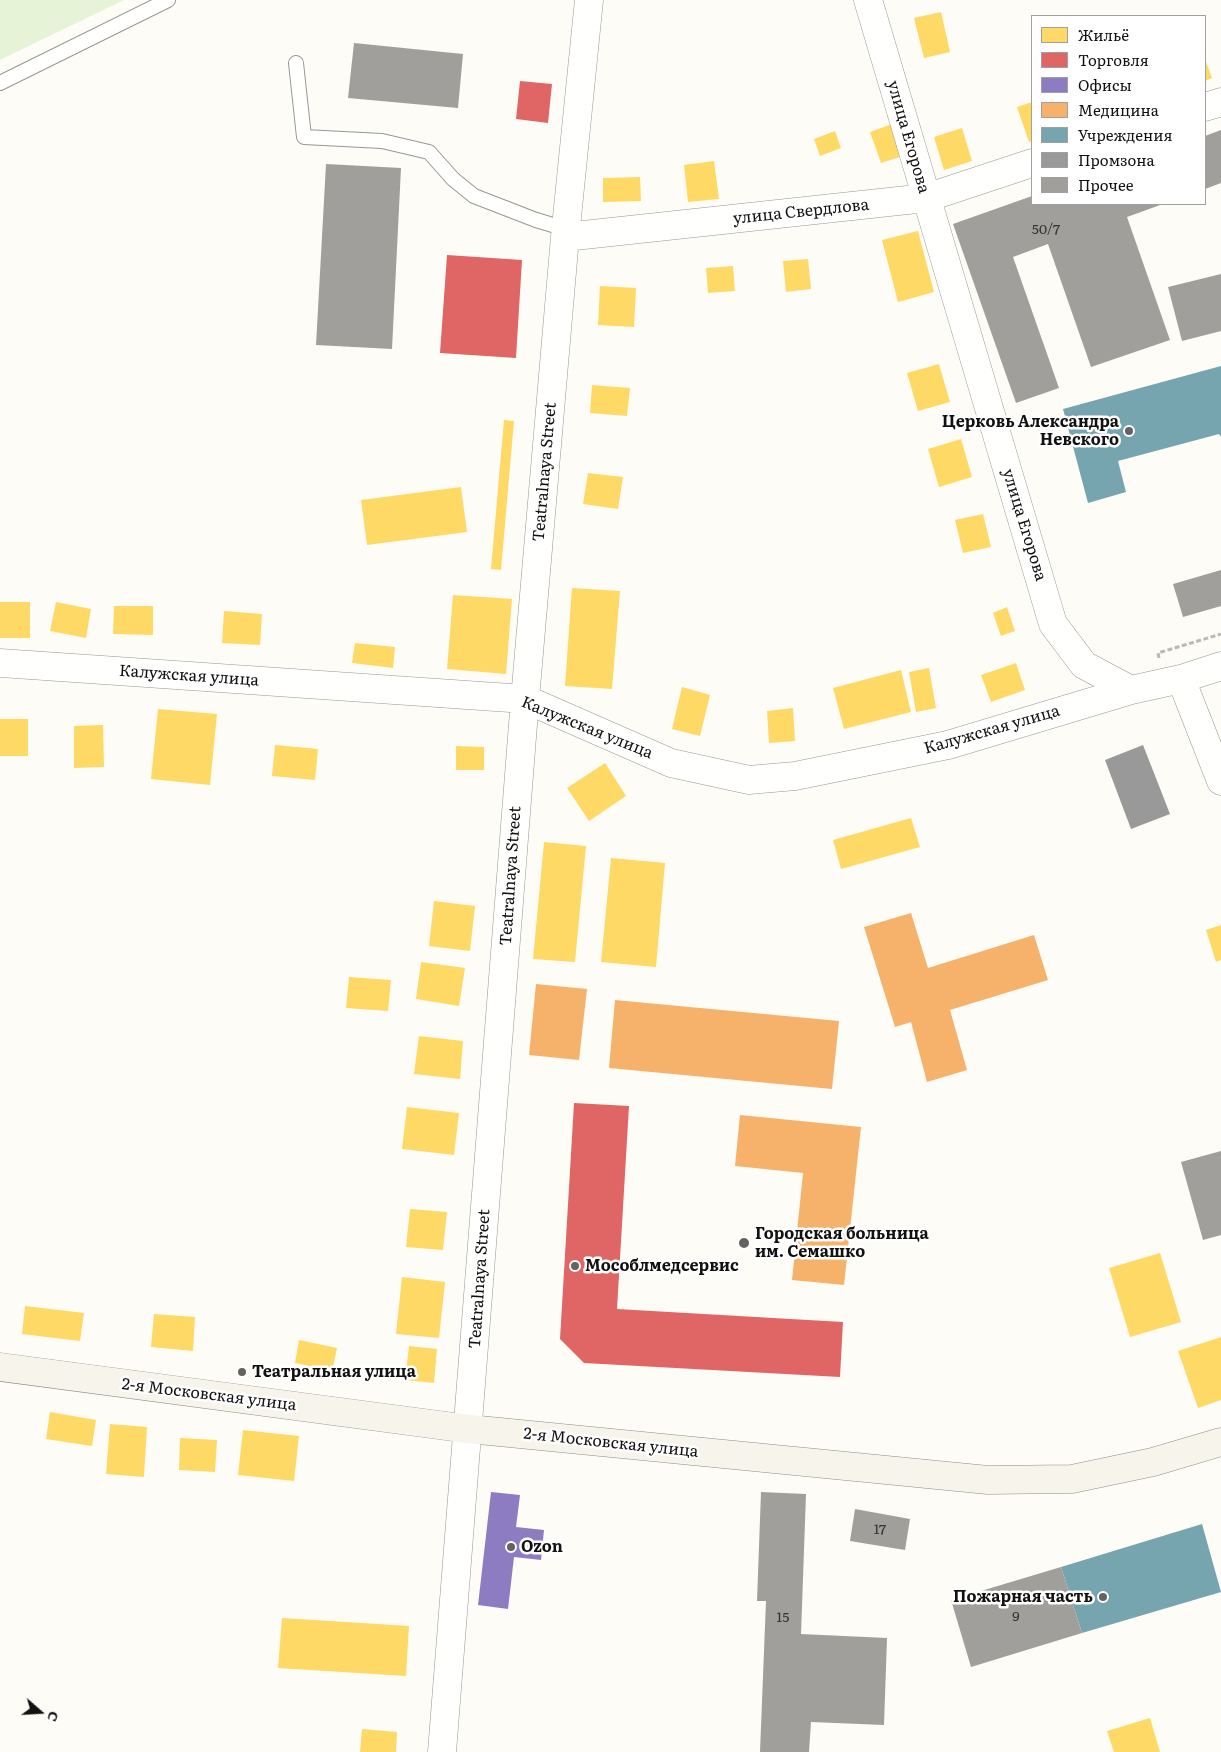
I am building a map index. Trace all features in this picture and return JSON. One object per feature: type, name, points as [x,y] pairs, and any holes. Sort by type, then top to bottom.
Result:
[{"type":"street","name":"Teatralnaya Street","points":[[442,1752],[469,1429],[525,700],[566,233],[589,0]]},
{"type":"street","name":"улица Егорова","points":[[868,0],[1054,624],[1084,665],[1130,690]]},
{"type":"street","points":[[1206,107],[1221,102]]},
{"type":"street","name":"улица Свердлова","points":[[566,233],[926,198],[1031,164]]},
{"type":"street","name":"Калужская улица","points":[[0,663],[525,700],[670,763],[749,780],[795,776],[948,745],[1130,690]]},
{"type":"street","points":[[1130,690],[1181,679],[1221,666]]},
{"type":"street","points":[[1181,679],[1221,781]]},
{"type":"street","name":"2-я Московская улица","points":[[0,1367],[469,1429],[988,1480],[1072,1479],[1154,1462],[1221,1442]]},
{"type":"lane","points":[[0,82],[168,0]]},
{"type":"lane","points":[[296,63],[304,137],[382,141],[429,152],[453,179],[474,196],[566,233]]},
{"type":"green space","points":[[0,0],[124,0],[0,60]]},
{"type":"building: Жильё","points":[[941,12],[950,52],[924,58],[914,18]]},
{"type":"building: Жильё","points":[[1206,62],[1212,78],[1206,81]]},
{"type":"building: Жильё","points":[[1031,102],[1031,141],[1029,142],[1017,107]]},
{"type":"building: Жильё","points":[[892,124],[903,156],[881,163],[870,132]]},
{"type":"building: Жильё","points":[[962,128],[972,161],[944,170],[934,137]]},
{"type":"building: Жильё","points":[[835,131],[841,148],[820,156],[814,139]]},
{"type":"building: Жильё","points":[[714,161],[719,199],[688,202],[684,165]]},
{"type":"building: Жильё","points":[[640,177],[641,201],[603,202],[603,178]]},
{"type":"building: Жильё","points":[[918,231],[934,292],[898,302],[882,240]]},
{"type":"building: Жильё","points":[[808,259],[811,289],[786,292],[783,261]]},
{"type":"building: Жильё","points":[[733,266],[735,291],[708,293],[706,268]]},
{"type":"building: Жильё","points":[[600,286],[636,288],[634,327],[598,325]]},
{"type":"building: Жильё","points":[[939,364],[950,402],[918,411],[907,373]]},
{"type":"building: Жильё","points":[[592,385],[630,388],[627,416],[590,413]]},
{"type":"building: Жильё","points":[[504,420],[514,421],[501,570],[491,569]]},
{"type":"building: Жильё","points":[[961,439],[972,477],[939,487],[928,449]]},
{"type":"building: Жильё","points":[[588,473],[623,477],[618,509],[583,504]]},
{"type":"building: Жильё","points":[[461,487],[467,532],[367,545],[361,500]]},
{"type":"building: Жильё","points":[[983,514],[991,547],[963,553],[955,520]]},
{"type":"building: Жильё","points":[[572,588],[620,591],[612,689],[565,686]]},
{"type":"building: Жильё","points":[[453,595],[512,599],[506,674],[447,669]]},
{"type":"building: Жильё","points":[[0,602],[30,602],[30,638],[0,638]]},
{"type":"building: Жильё","points":[[56,602],[91,609],[86,638],[50,631]]},
{"type":"building: Жильё","points":[[114,606],[153,606],[153,635],[113,634]]},
{"type":"building: Жильё","points":[[1007,607],[1015,631],[1001,636],[993,613]]},
{"type":"building: Жильё","points":[[224,611],[262,614],[260,645],[222,643]]},
{"type":"building: Жильё","points":[[355,643],[395,647],[393,668],[352,663]]},
{"type":"building: Жильё","points":[[1016,663],[1025,690],[991,702],[981,675]]},
{"type":"building: Жильё","points":[[929,668],[936,708],[916,712],[909,672]]},
{"type":"building: Жильё","points":[[901,670],[911,712],[844,729],[833,688]]},
{"type":"building: Жильё","points":[[682,687],[710,695],[700,736],[672,729]]},
{"type":"building: Жильё","points":[[793,708],[795,741],[769,743],[767,711]]},
{"type":"building: Жильё","points":[[158,709],[217,714],[210,785],[151,779]]},
{"type":"building: Жильё","points":[[0,719],[28,719],[28,756],[0,756]]},
{"type":"building: Жильё","points":[[103,725],[104,767],[74,768],[74,726]]},
{"type":"building: Жильё","points":[[275,745],[318,749],[315,780],[272,776]]},
{"type":"building: Жильё","points":[[456,746],[484,747],[484,770],[456,770]]},
{"type":"building: Жильё","points":[[605,763],[626,796],[589,821],[567,788]]},
{"type":"building: Жильё","points":[[911,818],[920,847],[841,869],[833,840]]},
{"type":"building: Жильё","points":[[544,842],[586,846],[575,962],[533,959]]},
{"type":"building: Жильё","points":[[611,858],[665,863],[656,967],[601,962]]},
{"type":"building: Жильё","points":[[434,901],[475,906],[470,951],[429,946]]},
{"type":"building: Жильё","points":[[1221,925],[1221,960],[1216,962],[1206,930]]},
{"type":"building: Жильё","points":[[421,962],[465,968],[459,1006],[416,999]]},
{"type":"building: Жильё","points":[[349,977],[391,980],[388,1011],[346,1008]]},
{"type":"building: Жильё","points":[[419,1036],[463,1041],[460,1079],[414,1074]]},
{"type":"building: Жильё","points":[[407,1107],[459,1113],[454,1155],[402,1149]]},
{"type":"building: Жильё","points":[[410,1209],[447,1212],[443,1250],[406,1247]]},
{"type":"building: Жильё","points":[[1160,1253],[1181,1322],[1130,1337],[1109,1268]]},
{"type":"building: Жильё","points":[[402,1277],[445,1282],[439,1338],[396,1334]]},
{"type":"building: Жильё","points":[[25,1306],[84,1313],[80,1341],[22,1334]]},
{"type":"building: Жильё","points":[[154,1314],[195,1317],[193,1351],[151,1347]]},
{"type":"building: Жильё","points":[[1221,1337],[1221,1400],[1198,1408],[1178,1351]]},
{"type":"building: Жильё","points":[[299,1340],[337,1348],[332,1371],[295,1363]]},
{"type":"building: Жильё","points":[[409,1346],[437,1349],[434,1383],[405,1380]]},
{"type":"building: Жильё","points":[[50,1412],[96,1420],[92,1446],[46,1439]]},
{"type":"building: Жильё","points":[[110,1424],[147,1427],[144,1477],[106,1474]]},
{"type":"building: Жильё","points":[[243,1430],[299,1436],[294,1481],[238,1475]]},
{"type":"building: Жильё","points":[[180,1438],[217,1440],[215,1472],[179,1470]]},
{"type":"building: Жильё","points":[[282,1618],[409,1626],[406,1676],[278,1668]]},
{"type":"building: Жильё","points":[[1150,1718],[1160,1752],[1114,1752],[1107,1731]]},
{"type":"building: Жильё","points":[[362,1729],[397,1732],[396,1752],[360,1752]]},
{"type":"building: Торговля","points":[[520,81],[552,84],[548,123],[516,119]]},
{"type":"building: Торговля","points":[[447,255],[522,260],[516,358],[440,353]]},
{"type":"building: Торговля","points":[[574,1103],[629,1106],[617,1309],[843,1322],[840,1377],[584,1363],[560,1339]]},
{"type":"building: Офисы","points":[[491,1492],[520,1495],[516,1527],[544,1530],[541,1560],[514,1557],[508,1609],[478,1605]]},
{"type":"building: Медицина","points":[[911,913],[928,968],[1034,935],[1048,980],[950,1010],[967,1070],[927,1082],[911,1022],[895,1027],[864,927]]},
{"type":"building: Медицина","points":[[536,984],[587,989],[579,1060],[529,1055]]},
{"type":"building: Медицина","points":[[615,1000],[839,1021],[832,1089],[609,1068]]},
{"type":"building: Медицина","points":[[740,1115],[861,1127],[844,1285],[792,1280],[803,1173],[735,1166]]},
{"type":"building: Учреждения","points":[[1221,366],[1221,437],[1219,434],[1118,461],[1126,492],[1088,503],[1063,409]]},
{"type":"building: Учреждения","points":[[1202,1524],[1221,1592],[1082,1633],[1061,1567]]},
{"type":"building: Промзона","points":[[1143,745],[1170,814],[1131,829],[1105,760]]},
{"type":"building: Прочее","points":[[354,43],[463,54],[458,108],[348,98]]},
{"type":"building: Прочее","points":[[1221,130],[1221,183],[1206,189],[1206,136]]},
{"type":"building: Прочее","points":[[326,164],[401,168],[392,349],[316,345]]},
{"type":"building: Прочее","points":[[1031,196],[1031,205],[1160,205],[1127,217],[1170,340],[1091,367],[1048,244],[1013,257],[1059,388],[1016,403],[953,224]]},
{"type":"building: Прочее","points":[[1221,274],[1221,331],[1182,341],[1168,287]]},
{"type":"building: Прочее","points":[[1221,570],[1221,606],[1183,617],[1173,584]]},
{"type":"building: Прочее","points":[[1221,1151],[1221,1235],[1203,1240],[1181,1162]]},
{"type":"building: Прочее","points":[[761,1492],[806,1494],[801,1634],[887,1638],[884,1725],[811,1722],[809,1752],[760,1752],[766,1601],[757,1601]]},
{"type":"building: Прочее","points":[[855,1509],[910,1519],[905,1550],[850,1541]]},
{"type":"building: Прочее","points":[[1061,1567],[1082,1633],[971,1667],[951,1600]]},
{"type":"place","name":"Церковь Александра Невского","points":[[1129,431]]},
{"type":"place","name":"Городская больница им. Семашко","points":[[744,1243]]},
{"type":"place","name":"Мособлмедсервис","points":[[575,1266]]},
{"type":"place","name":"Театральная улица","points":[[242,1372]]},
{"type":"place","name":"Ozon","points":[[511,1547]]},
{"type":"place","name":"Пожарная часть","points":[[1103,1597]]}]
